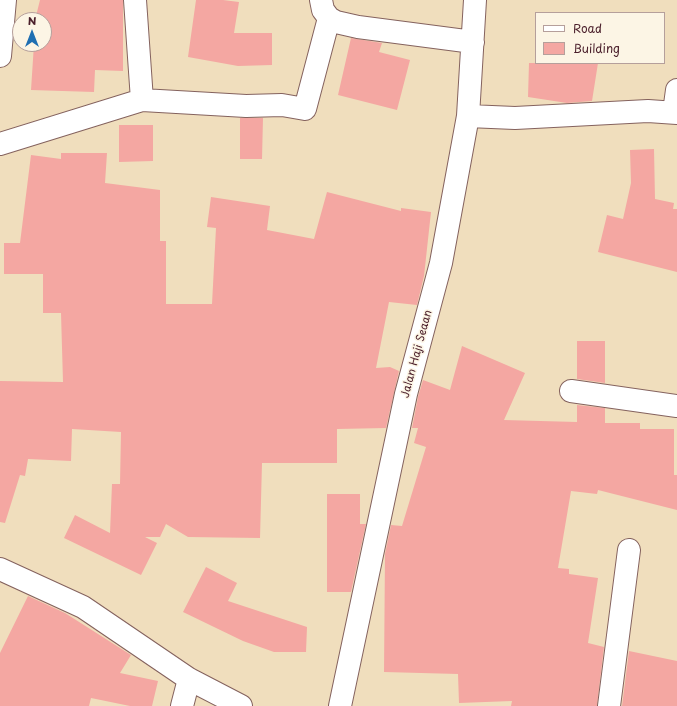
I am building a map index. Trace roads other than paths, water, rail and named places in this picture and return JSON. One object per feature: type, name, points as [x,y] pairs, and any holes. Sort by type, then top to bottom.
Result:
[{"type":"street","points":[[0,56],[5,0]]},
{"type":"street","points":[[135,0],[142,100]]},
{"type":"street","name":"Jalan Haji Seaan","points":[[340,706],[406,394],[441,263],[468,116],[475,0]]},
{"type":"street","points":[[0,144],[142,100],[246,106],[282,105],[305,109],[325,9],[358,27],[473,42]]},
{"type":"street","points":[[468,116],[515,118],[676,112],[677,90]]},
{"type":"street","points":[[571,391],[677,406]]},
{"type":"street","points":[[609,706],[630,550]]},
{"type":"street","points":[[0,569],[83,608],[190,679],[241,706]]},
{"type":"street","points":[[182,706],[190,679]]}]
